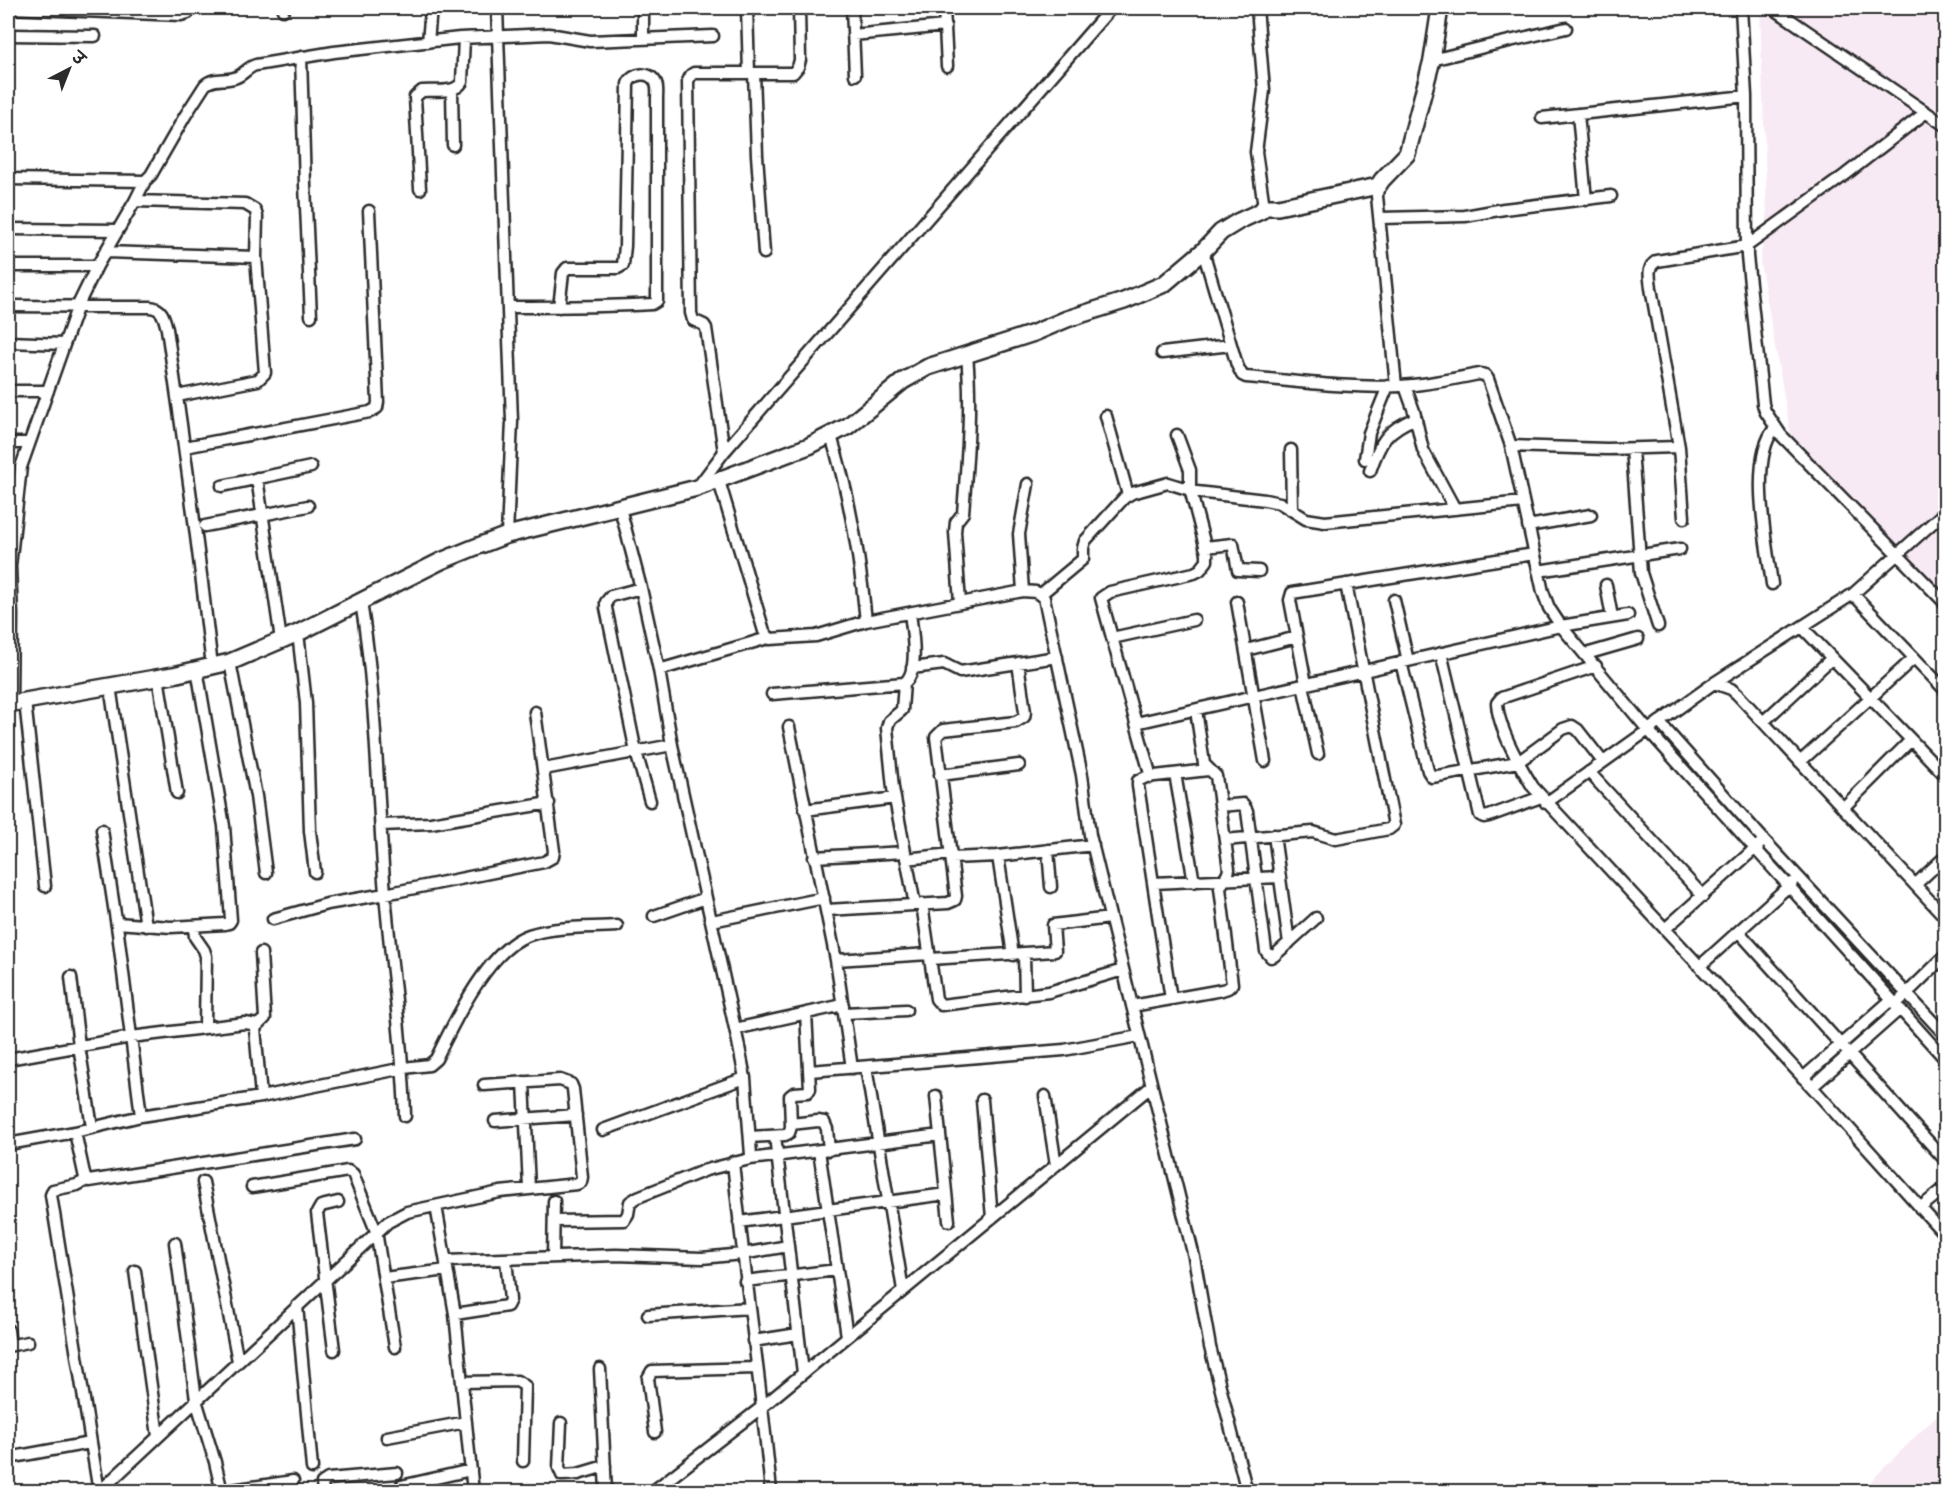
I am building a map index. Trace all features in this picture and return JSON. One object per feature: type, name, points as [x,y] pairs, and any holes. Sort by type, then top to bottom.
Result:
[{"type":"street","points":[[8,8],[181,15],[188,13],[190,8]]},
{"type":"street","points":[[428,42],[431,8]]},
{"type":"street","points":[[497,8],[512,421],[507,535]]},
{"type":"street","points":[[643,8],[643,38]]},
{"type":"street","points":[[747,8],[764,253]]},
{"type":"street","points":[[724,452],[706,328],[693,320],[691,313],[688,81],[694,73],[793,73],[798,67],[800,8]]},
{"type":"street","points":[[852,8],[855,75]]},
{"type":"street","points":[[944,8],[947,66]]},
{"type":"street","points":[[697,488],[724,452],[1111,8]]},
{"type":"street","points":[[1257,8],[1264,90],[1256,152],[1264,207]]},
{"type":"street","points":[[1440,8],[1432,60],[1407,154],[1382,180],[1378,186],[1377,196],[1396,386],[1414,412],[1423,450],[1455,509]]},
{"type":"street","points":[[1741,8],[1746,96],[1747,246],[1763,404],[1775,428],[1946,604]]},
{"type":"street","points":[[1773,8],[1946,126]]},
{"type":"street","points":[[853,35],[945,26]]},
{"type":"street","points":[[1432,60],[1566,28]]},
{"type":"street","points":[[45,886],[15,703],[8,566],[13,492],[78,305],[97,266],[145,181],[167,149],[200,91],[209,81],[236,78],[250,66],[301,57],[464,38],[549,34],[590,41],[713,36]]},
{"type":"street","points":[[8,35],[95,36]]},
{"type":"street","points":[[420,189],[415,97],[422,91],[452,90],[462,84],[464,38]]},
{"type":"street","points":[[301,57],[311,316]]},
{"type":"street","points":[[508,308],[558,307],[652,304],[657,301],[657,85],[648,75],[634,76],[627,84],[623,265],[618,268],[571,266],[565,269],[558,307]]},
{"type":"street","points":[[452,90],[453,145]]},
{"type":"street","points":[[1542,118],[1746,96]]},
{"type":"street","points":[[1684,518],[1678,447],[1649,269],[1652,263],[1747,246],[1925,113]]},
{"type":"street","points":[[1578,114],[1586,200]]},
{"type":"street","points":[[8,179],[145,181]]},
{"type":"street","points":[[15,703],[230,662],[297,633],[441,561],[507,535],[719,481],[831,436],[848,426],[914,374],[928,367],[1034,333],[1067,319],[1153,290],[1175,276],[1227,228],[1261,211],[1264,207],[1278,207],[1378,186]]},
{"type":"street","points":[[1380,218],[1459,216],[1611,196]]},
{"type":"street","points":[[135,201],[245,204],[250,206],[257,216],[256,257],[265,373],[258,380],[177,396]]},
{"type":"street","points":[[185,447],[370,412],[376,408],[378,402],[369,211]]},
{"type":"street","points":[[8,229],[118,230]]},
{"type":"street","points":[[1203,251],[1239,371],[1246,378],[1396,386],[1485,375],[1511,446],[1534,554],[1549,608],[1561,626],[1648,730],[1946,1060]]},
{"type":"street","points":[[106,252],[256,257]]},
{"type":"street","points":[[8,266],[97,266]]},
{"type":"street","points":[[8,306],[150,306],[159,309],[164,316],[167,329],[198,545],[205,668],[224,826],[231,920],[230,923],[225,924],[194,927],[117,923]]},
{"type":"street","points":[[8,342],[64,344]]},
{"type":"street","points":[[1162,353],[1231,345]]},
{"type":"street","points":[[960,603],[955,532],[956,522],[963,513],[969,437],[970,404],[967,355]]},
{"type":"street","points":[[1365,459],[1369,433],[1396,386]]},
{"type":"street","points":[[8,391],[48,391]]},
{"type":"street","points":[[1370,471],[1380,445],[1389,433],[1414,412]]},
{"type":"street","points":[[1106,416],[1128,495]]},
{"type":"street","points":[[1772,584],[1762,511],[1761,478],[1767,439],[1775,428]]},
{"type":"street","points":[[1151,777],[1101,598],[1104,594],[1200,570],[1207,561],[1190,489],[1188,465],[1177,435]]},
{"type":"street","points":[[831,436],[849,500],[861,564],[866,621]]},
{"type":"street","points":[[8,443],[29,442]]},
{"type":"street","points":[[1511,446],[1632,449],[1678,447]]},
{"type":"street","points":[[1632,449],[1643,583],[1658,626]]},
{"type":"street","points":[[1291,450],[1292,510]]},
{"type":"street","points":[[222,486],[311,467]]},
{"type":"street","points":[[257,478],[281,640]]},
{"type":"street","points":[[719,481],[768,638]]},
{"type":"street","points":[[1041,594],[1083,559],[1085,542],[1128,495],[1168,483],[1197,492],[1280,503],[1306,519],[1335,522],[1523,502]]},
{"type":"street","points":[[1023,591],[1019,534],[1028,484]]},
{"type":"street","points":[[205,526],[308,506]]},
{"type":"street","points":[[620,508],[659,670],[672,745],[745,1078],[750,1159]]},
{"type":"street","points":[[1441,653],[1478,810],[1484,817],[1544,800],[1589,772],[1714,683],[1853,594],[1946,511]]},
{"type":"street","points":[[1528,526],[1591,515]]},
{"type":"street","points":[[1205,547],[1233,544],[1238,570],[1259,571]]},
{"type":"street","points":[[1538,571],[1680,549]]},
{"type":"street","points":[[1318,754],[1290,600],[1292,593],[1534,554]]},
{"type":"street","points":[[1225,840],[1312,832],[1336,839],[1389,829],[1394,825],[1346,584]]},
{"type":"street","points":[[1606,585],[1612,618]]},
{"type":"street","points":[[641,588],[610,596],[606,602],[636,752],[650,801]]},
{"type":"street","points":[[659,670],[768,638],[812,637],[866,621],[1023,591],[1041,594],[1044,598],[1083,781],[1093,845],[1194,1257],[1211,1354],[1246,1491]]},
{"type":"street","points":[[1853,594],[1946,691]]},
{"type":"street","points":[[1394,600],[1430,775],[1436,777],[1518,762],[1563,729],[1572,726],[1578,730],[1603,762]]},
{"type":"street","points":[[361,602],[372,680],[385,894],[404,1068],[405,1116]]},
{"type":"street","points":[[1237,602],[1265,761]]},
{"type":"street","points":[[772,694],[904,683],[910,678],[912,668],[914,643],[910,613]]},
{"type":"street","points":[[1136,723],[1561,626],[1628,615]]},
{"type":"street","points":[[1112,638],[1194,620]]},
{"type":"street","points":[[1802,627],[1946,776]]},
{"type":"street","points":[[297,633],[306,703],[310,831],[315,872]]},
{"type":"street","points":[[1246,650],[1297,637]]},
{"type":"street","points":[[1586,654],[1638,639]]},
{"type":"street","points":[[912,668],[944,664],[960,672],[1057,657]]},
{"type":"street","points":[[1763,722],[1833,658]]},
{"type":"street","points":[[1800,762],[1914,658]]},
{"type":"street","points":[[230,662],[256,796],[266,873]]},
{"type":"street","points":[[827,910],[948,903],[955,900],[936,741],[940,732],[1016,722],[1024,717],[1018,663]]},
{"type":"street","points":[[1596,666],[1501,698],[1497,703],[1518,762],[1533,787],[1812,1087],[1946,1236]]},
{"type":"street","points":[[158,677],[177,793]]},
{"type":"street","points":[[904,683],[902,710],[889,721],[887,728],[895,798],[906,856],[930,956],[936,999],[940,1005],[1025,996],[1065,988],[1123,970]]},
{"type":"street","points":[[1714,683],[1731,689],[1946,918]]},
{"type":"street","points":[[110,686],[146,926]]},
{"type":"street","points":[[1132,1006],[1222,990],[1232,984],[1220,888],[1229,869],[1216,777],[1204,764],[1196,710]]},
{"type":"street","points":[[273,919],[327,904],[385,894],[552,857],[554,851],[549,803],[535,712]]},
{"type":"street","points":[[1659,722],[1764,840],[1945,1035],[1932,1045]]},
{"type":"street","points":[[789,727],[814,857],[827,910],[852,1068]]},
{"type":"street","points":[[1843,808],[1911,740]]},
{"type":"street","points":[[544,769],[672,745]]},
{"type":"street","points":[[940,775],[1019,765]]},
{"type":"street","points":[[1171,999],[1138,781],[1142,778],[1208,770]]},
{"type":"street","points":[[1589,772],[1703,896]]},
{"type":"street","points":[[1175,774],[1194,882]]},
{"type":"street","points":[[805,810],[895,798]]},
{"type":"street","points":[[381,825],[431,823],[549,803]]},
{"type":"street","points":[[1220,806],[1239,804],[1246,807],[1268,955],[1274,956],[1316,918]]},
{"type":"street","points":[[102,830],[117,923],[141,1116]]},
{"type":"street","points":[[1274,835],[1289,943]]},
{"type":"street","points":[[1665,929],[1764,840]]},
{"type":"street","points":[[814,857],[998,856],[1093,845]]},
{"type":"street","points":[[1048,850],[1051,887]]},
{"type":"street","points":[[998,856],[1025,996]]},
{"type":"street","points":[[1915,885],[1946,856]]},
{"type":"street","points":[[1154,883],[1280,877]]},
{"type":"street","points":[[1700,966],[1800,878]]},
{"type":"street","points":[[654,916],[706,898]]},
{"type":"street","points":[[712,921],[824,898]]},
{"type":"street","points":[[836,960],[1018,955],[1055,951],[1053,925],[1110,918]]},
{"type":"street","points":[[8,1144],[75,1132],[141,1116],[261,1097],[429,1065],[434,1061],[468,999],[497,958],[519,939],[556,929],[617,926]]},
{"type":"street","points":[[194,927],[195,937],[206,956],[205,1028]]},
{"type":"street","points":[[1739,932],[1946,1161]]},
{"type":"street","points":[[261,953],[265,1018],[255,1028],[261,1097]]},
{"type":"street","points":[[1812,1087],[1850,1053],[1895,1004],[1946,955]]},
{"type":"street","points":[[71,977],[92,1127]]},
{"type":"street","points":[[1803,1078],[1841,1044],[1895,1004]]},
{"type":"street","points":[[735,1029],[806,1013],[843,1009],[906,1010]]},
{"type":"street","points":[[750,1137],[789,1133],[790,1096],[808,1092],[811,1084],[806,1013]]},
{"type":"street","points":[[8,1059],[131,1037],[246,1023],[258,1025]]},
{"type":"street","points":[[810,1071],[1054,1051],[1139,1036]]},
{"type":"street","points":[[866,1067],[903,1290]]},
{"type":"street","points":[[603,1130],[745,1078]]},
{"type":"street","points":[[99,1491],[376,1231],[397,1216],[500,1192],[581,1182],[573,1089],[567,1082],[560,1080],[484,1085]]},
{"type":"street","points":[[524,1082],[529,1188]]},
{"type":"street","points":[[652,1491],[762,1407],[1152,1086]]},
{"type":"street","points":[[936,1096],[949,1221]]},
{"type":"street","points":[[1045,1096],[1056,1165]]},
{"type":"street","points":[[982,1101],[992,1218]]},
{"type":"street","points":[[495,1120],[576,1115]]},
{"type":"street","points":[[791,1124],[818,1121],[824,1122],[827,1129],[824,1150],[827,1210],[847,1336]]},
{"type":"street","points":[[75,1132],[87,1180]]},
{"type":"street","points":[[554,1221],[624,1220],[628,1214],[630,1202],[638,1197],[706,1170],[733,1162],[940,1135]]},
{"type":"street","points":[[775,1136],[802,1373]]},
{"type":"street","points":[[99,1491],[51,1195],[53,1190],[77,1185],[87,1180],[244,1158],[355,1139]]},
{"type":"street","points":[[733,1162],[748,1308],[771,1491]]},
{"type":"street","points":[[252,1187],[351,1172],[376,1231],[395,1347]]},
{"type":"street","points":[[203,1182],[238,1361]]},
{"type":"street","points":[[1920,1208],[1946,1187]]},
{"type":"street","points":[[739,1222],[946,1194]]},
{"type":"street","points":[[553,1257],[554,1201]]},
{"type":"street","points":[[334,1350],[316,1213],[321,1206],[338,1202]]},
{"type":"street","points":[[436,1206],[455,1314],[473,1491]]},
{"type":"street","points":[[174,1244],[196,1400],[215,1462],[221,1491],[293,1481]]},
{"type":"street","points":[[384,1278],[446,1266],[506,1259],[630,1255],[702,1257],[742,1254],[788,1246]]},
{"type":"street","points":[[455,1314],[507,1306],[510,1300],[506,1259]]},
{"type":"street","points":[[745,1281],[837,1270]]},
{"type":"street","points":[[135,1271],[158,1436]]},
{"type":"street","points":[[297,1306],[312,1468]]},
{"type":"street","points":[[648,1315],[748,1308]]},
{"type":"street","points":[[8,1330],[9,1346],[28,1342]]},
{"type":"street","points":[[753,1341],[798,1334]]},
{"type":"street","points":[[655,1432],[648,1378],[652,1371],[756,1368]]},
{"type":"street","points":[[600,1369],[606,1491]]},
{"type":"street","points":[[462,1382],[517,1381],[525,1386],[523,1461]]},
{"type":"street","points":[[387,1437],[466,1422]]},
{"type":"street","points":[[561,1423],[559,1468],[562,1474],[578,1474],[604,1466]]},
{"type":"street","points":[[8,1458],[90,1443]]},
{"type":"street","points":[[401,1486],[471,1470]]},
{"type":"street","points":[[323,1491],[322,1483],[328,1479],[397,1473]]},
{"type":"street","points":[[113,1478],[115,1491]]},
{"type":"shaded area","points":[[1760,8],[1945,8],[1945,597],[1792,441],[1760,262],[1767,217]]},
{"type":"shaded area","points":[[1945,1407],[1945,1491],[1861,1491]]}]
